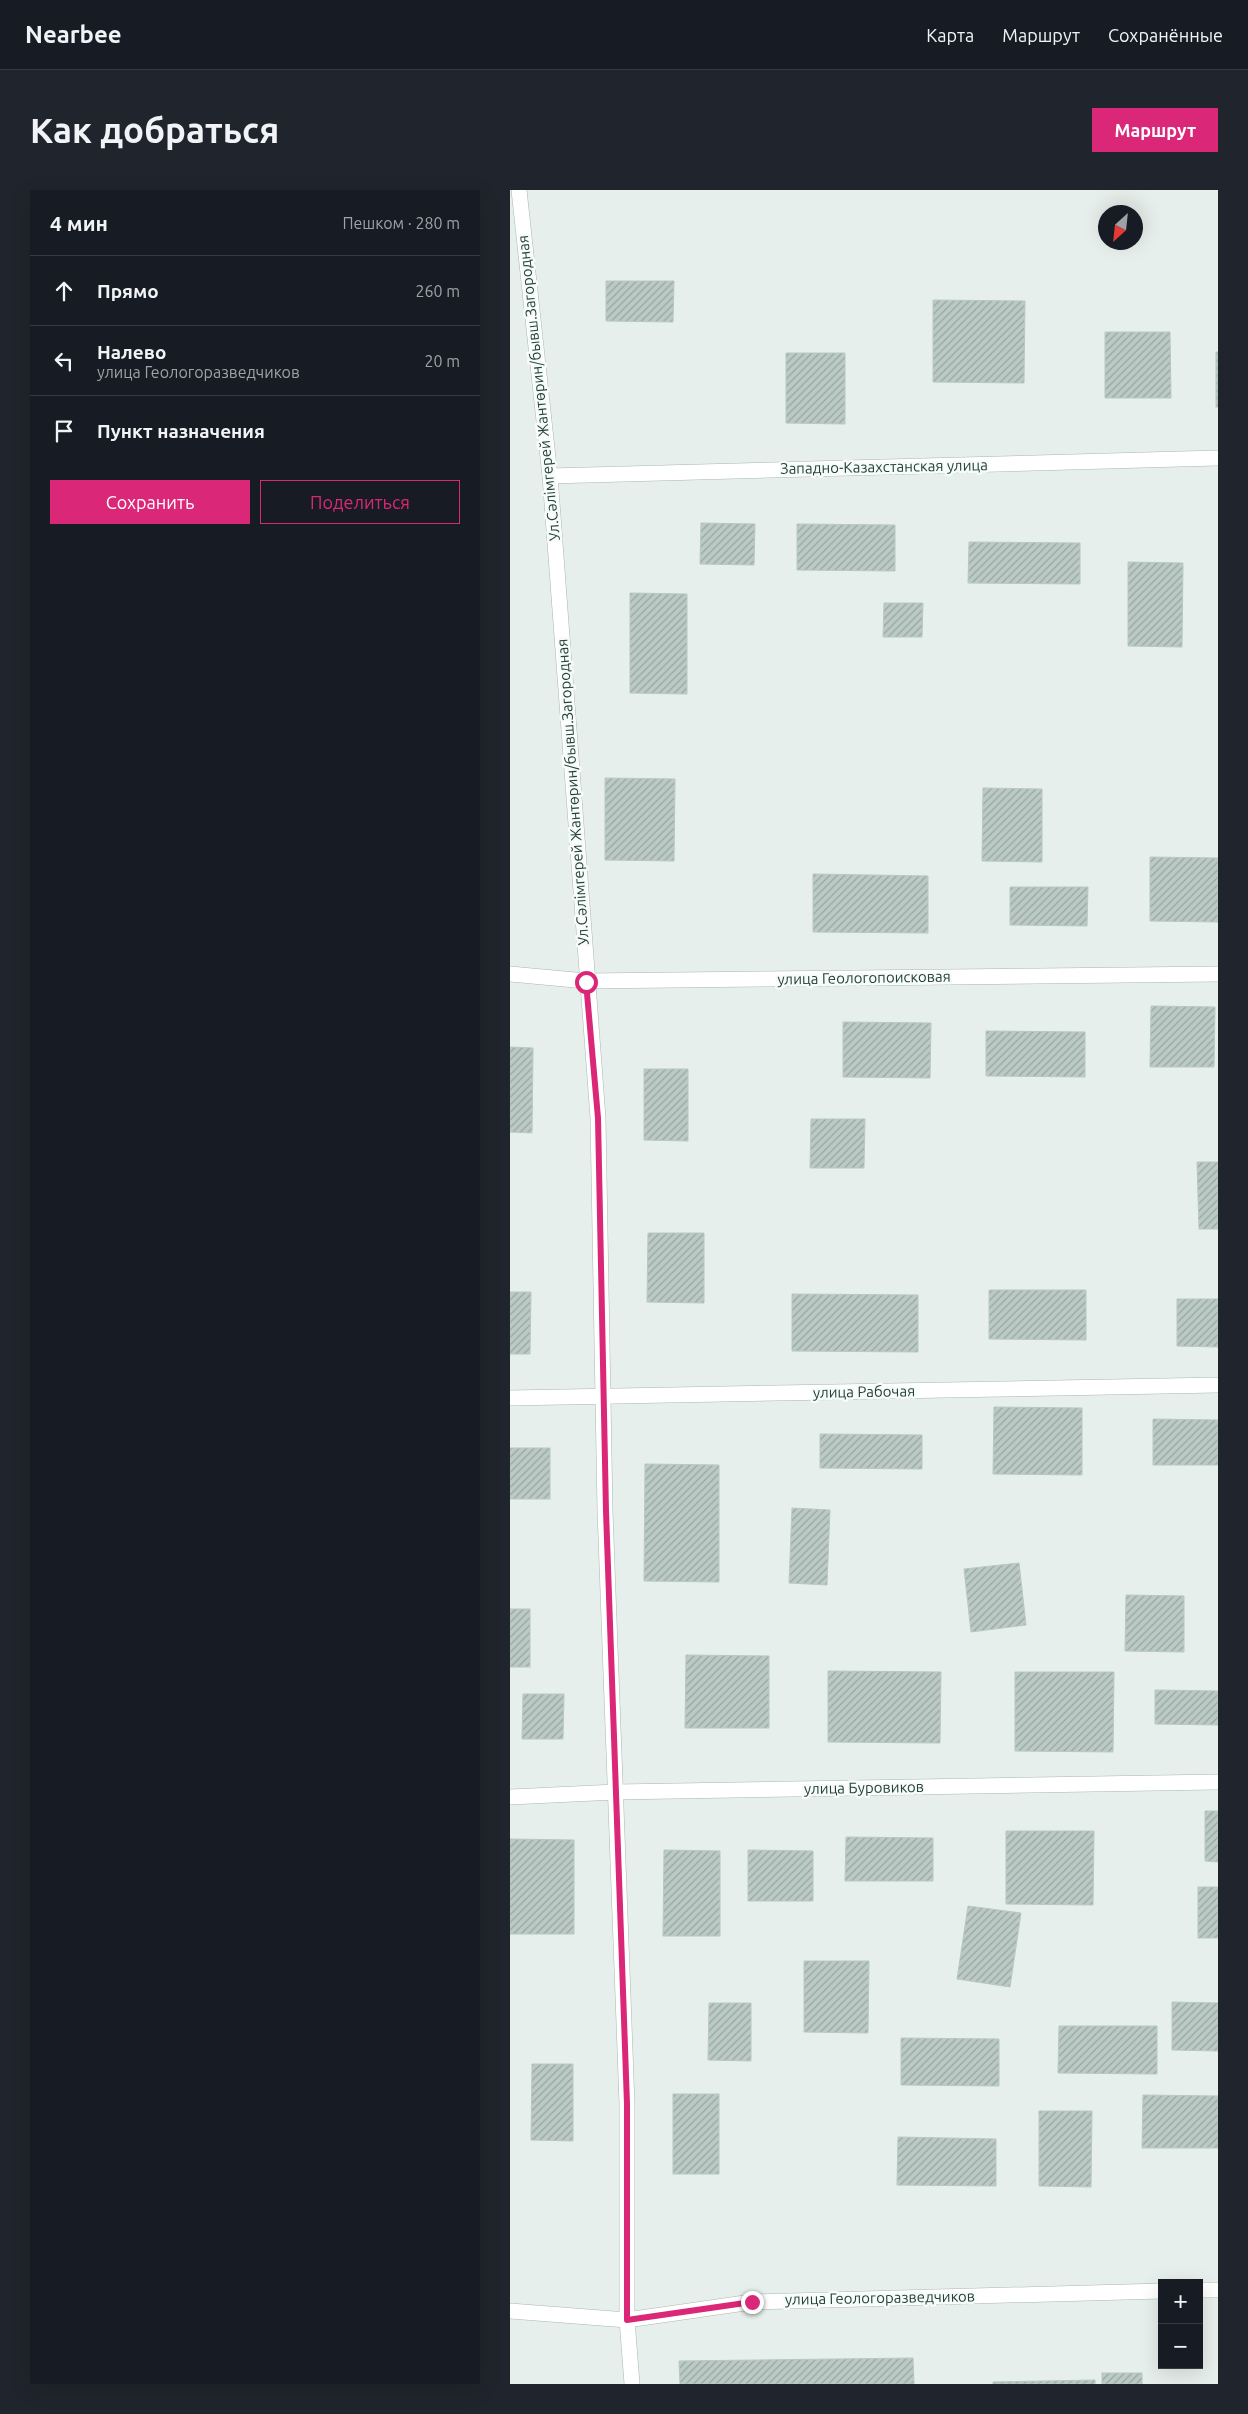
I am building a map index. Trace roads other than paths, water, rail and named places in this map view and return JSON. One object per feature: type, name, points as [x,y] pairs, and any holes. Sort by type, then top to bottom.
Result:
[{"type":"street","name":"Ул.Сәлімгерей Жантөрин/бывш.Загородная","points":[[519,190],[550,476],[586,982],[598,1118],[603,1397],[627,2104],[627,2320],[632,2384]]},
{"type":"street","name":"Западно-Казахстанская улица","points":[[550,476],[1218,458]]},
{"type":"street","name":"улица Геологопоисковая","points":[[510,974],[586,982],[1218,974]]},
{"type":"street","name":"улица Рабочая","points":[[510,1398],[1218,1385]]},
{"type":"street","name":"улица Буровиков","points":[[510,1797],[616,1792],[1218,1782]]},
{"type":"street","points":[[1203,2290],[1218,2290]]},
{"type":"street","name":"улица Геологоразведчиков","points":[[510,2311],[627,2320],[752,2302],[1158,2291]]}]
